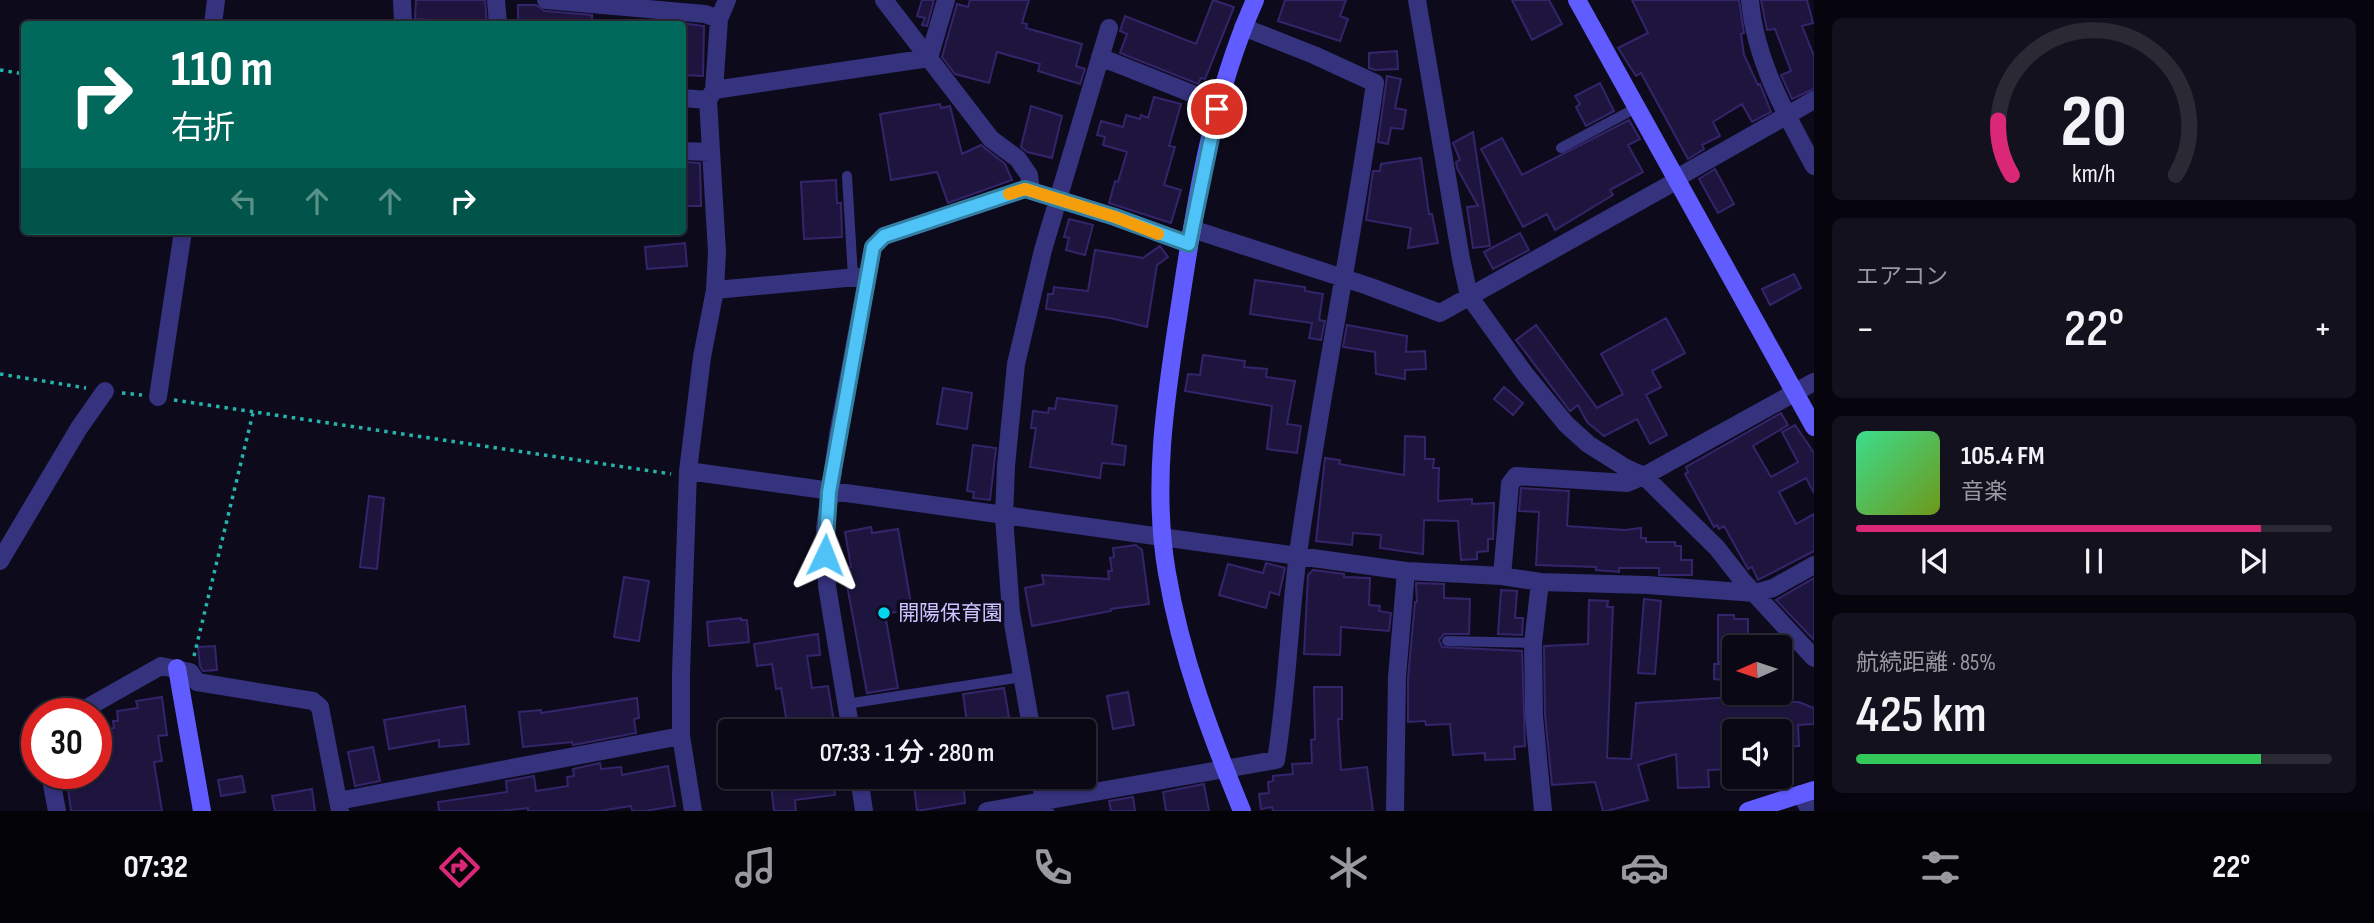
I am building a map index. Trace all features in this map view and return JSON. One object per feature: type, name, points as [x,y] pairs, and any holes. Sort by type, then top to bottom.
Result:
[{"type":"street","points":[[212,21],[216,0]]},
{"type":"street","points":[[402,0],[402,21]]},
{"type":"street","points":[[496,0],[498,21]]},
{"type":"street","points":[[546,0],[705,14],[719,19]]},
{"type":"street","points":[[693,811],[681,736],[688,474],[702,357],[715,290],[717,252],[710,152],[711,95],[719,19],[727,0]]},
{"type":"street","points":[[884,0],[991,139],[1018,159],[1028,175],[1031,191]]},
{"type":"street","points":[[929,58],[946,0]]},
{"type":"street","points":[[1242,811],[1193,684],[1177,622],[1166,571],[1163,539],[1161,451],[1168,382],[1191,237],[1218,104],[1243,27],[1255,0]]},
{"type":"street","points":[[1417,0],[1469,296],[1508,352],[1566,424],[1588,444],[1644,476],[1717,548],[1742,580],[1814,658]]},
{"type":"street","points":[[1577,0],[1814,427]]},
{"type":"street","points":[[1749,0],[1769,77],[1814,166]]},
{"type":"street","points":[[986,811],[1044,806],[1224,768],[1276,760],[1298,556],[1375,83],[1243,27]]},
{"type":"street","points":[[1030,719],[1011,612],[1004,517],[1016,364],[1043,250],[1109,28]]},
{"type":"street","points":[[1101,57],[1218,104]]},
{"type":"street","points":[[686,98],[929,58]]},
{"type":"street","points":[[849,719],[826,575],[825,528],[861,276],[873,247],[884,236],[1025,189],[1342,279],[1440,313],[1814,100]]},
{"type":"street","points":[[686,151],[710,152]]},
{"type":"street","points":[[158,397],[182,235]]},
{"type":"street","points":[[715,290],[861,276]]},
{"type":"street","points":[[1502,576],[1510,484],[1516,476],[1627,483],[1814,382]]},
{"type":"street","points":[[0,561],[79,428],[105,391]]},
{"type":"street","points":[[688,474],[1406,571],[1502,576],[1539,582],[1647,585],[1755,593],[1773,588],[1814,565]]},
{"type":"street","points":[[1395,811],[1397,677],[1406,571]]},
{"type":"street","points":[[1539,582],[1533,643],[1534,716],[1543,811]]},
{"type":"street","points":[[104,698],[161,666],[184,670],[197,682],[313,701],[320,707],[339,806],[681,736]]},
{"type":"street","points":[[184,670],[202,811]]},
{"type":"street","points":[[53,789],[57,811]]},
{"type":"street","points":[[861,789],[864,811]]},
{"type":"street","points":[[1748,811],[1807,792],[1810,811]]},
{"type":"lane","points":[[1561,148],[1636,108]]},
{"type":"lane","points":[[847,176],[861,276]]},
{"type":"lane","points":[[1447,641],[1533,643]]},
{"type":"lane","points":[[846,704],[1022,677]]},
{"type":"path","points":[[0,70],[21,74]]},
{"type":"path","points":[[0,374],[253,413],[688,474]]},
{"type":"path","points":[[184,670],[253,413]]},
{"type":"building","points":[[416,0],[485,0],[487,21],[415,19]]},
{"type":"building","points":[[922,0],[934,0],[927,26],[922,25],[925,18],[917,16]]},
{"type":"building","points":[[970,0],[1029,0],[1022,23],[1027,24],[1026,28],[1082,44],[1076,66],[1085,69],[1080,84],[1038,71],[1040,64],[997,52],[989,83],[955,74],[942,57],[957,4],[968,7]]},
{"type":"building","points":[[1213,0],[1234,7],[1205,79],[1201,78],[1198,84],[1120,53],[1127,34],[1120,31],[1125,16],[1196,44]]},
{"type":"building","points":[[1285,0],[1346,0],[1340,16],[1348,19],[1340,41],[1278,21]]},
{"type":"building","points":[[1512,0],[1549,0],[1562,24],[1532,40]]},
{"type":"building","points":[[1632,0],[1739,0],[1744,55],[1771,112],[1752,122],[1742,104],[1713,122],[1720,136],[1702,145],[1704,149],[1688,159],[1641,73],[1636,76],[1618,48],[1648,33]]},
{"type":"building","points":[[1761,0],[1807,0],[1813,23],[1802,26],[1814,56],[1814,89],[1792,99],[1781,75],[1791,71],[1775,29],[1767,30]]},
{"type":"building","points":[[518,5],[536,5],[545,11],[592,15],[592,21],[518,21]]},
{"type":"building","points":[[686,24],[704,26],[703,76],[686,75]]},
{"type":"building","points":[[1397,51],[1398,69],[1369,68],[1369,53]]},
{"type":"building","points":[[1387,76],[1401,79],[1395,108],[1406,110],[1403,129],[1391,128],[1388,144],[1378,142]]},
{"type":"building","points":[[1600,83],[1614,111],[1586,126],[1576,107],[1580,104],[1575,96]]},
{"type":"building","points":[[1154,97],[1181,104],[1169,146],[1175,147],[1164,185],[1181,190],[1171,223],[1109,203],[1127,152],[1103,145],[1105,137],[1097,135],[1101,121],[1123,127],[1126,115],[1148,118]]},
{"type":"building","points":[[940,104],[941,108],[950,106],[962,154],[981,145],[1005,164],[1012,180],[948,203],[937,172],[891,180],[880,114]]},
{"type":"building","points":[[1031,106],[1062,116],[1052,158],[1027,152],[1021,147]]},
{"type":"building","points":[[1629,120],[1640,139],[1628,145],[1643,172],[1610,190],[1613,195],[1555,230],[1547,214],[1523,227],[1481,149],[1502,138],[1522,175]]},
{"type":"building","points":[[1473,132],[1490,246],[1473,248],[1467,207],[1478,206],[1457,168],[1456,162],[1460,160],[1453,143]]},
{"type":"building","points":[[1421,158],[1429,214],[1432,214],[1438,243],[1408,248],[1411,228],[1366,220],[1373,171],[1380,171],[1381,164]]},
{"type":"building","points":[[686,162],[700,163],[701,206],[686,206]]},
{"type":"building","points":[[1715,169],[1734,204],[1718,213],[1699,179]]},
{"type":"building","points":[[836,180],[837,203],[841,203],[842,237],[804,239],[801,182]]},
{"type":"building","points":[[1069,219],[1093,225],[1085,255],[1066,250],[1069,238],[1064,237]]},
{"type":"building","points":[[1520,233],[1529,250],[1493,269],[1484,252]]},
{"type":"building","points":[[685,243],[687,266],[647,269],[645,247]]},
{"type":"building","points":[[1160,246],[1168,257],[1157,265],[1147,327],[1110,318],[1046,309],[1048,294],[1053,294],[1054,287],[1088,291],[1095,250],[1143,258]]},
{"type":"building","points":[[1794,274],[1801,288],[1770,305],[1762,289]]},
{"type":"building","points":[[1255,280],[1305,287],[1305,291],[1323,294],[1319,320],[1325,321],[1321,340],[1309,338],[1312,323],[1250,314]]},
{"type":"building","points":[[1666,318],[1685,353],[1652,371],[1661,387],[1646,395],[1667,435],[1650,444],[1637,419],[1604,436],[1587,422],[1578,405],[1570,411],[1516,340],[1536,325],[1597,408],[1623,394],[1601,354]]},
{"type":"building","points":[[1347,325],[1407,336],[1406,352],[1425,351],[1426,369],[1405,370],[1405,379],[1376,374],[1375,352],[1343,347]]},
{"type":"building","points":[[1203,355],[1245,361],[1244,367],[1267,369],[1266,377],[1295,381],[1287,424],[1301,426],[1297,453],[1267,449],[1272,406],[1185,391],[1188,374],[1200,375]]},
{"type":"building","points":[[1504,387],[1523,403],[1513,415],[1494,399]]},
{"type":"building","points":[[943,388],[972,393],[967,429],[937,424]]},
{"type":"building","points":[[1057,398],[1117,406],[1112,444],[1126,446],[1124,465],[1102,463],[1100,478],[1030,467],[1036,428],[1031,428],[1033,411],[1048,413],[1049,408],[1055,409]]},
{"type":"building","points":[[1781,413],[1788,425],[1753,446],[1771,477],[1798,462],[1782,432],[1795,425],[1814,453],[1814,493],[1806,478],[1779,492],[1796,524],[1814,514],[1814,551],[1758,580],[1752,567],[1748,569],[1724,526],[1719,529],[1717,525],[1714,527],[1685,474],[1688,472],[1686,467]]},
{"type":"building","points":[[1405,436],[1425,437],[1425,459],[1434,459],[1433,468],[1439,468],[1438,501],[1472,499],[1472,504],[1494,503],[1493,539],[1488,539],[1488,551],[1477,552],[1477,559],[1461,560],[1458,521],[1424,520],[1423,554],[1380,548],[1381,535],[1353,533],[1352,545],[1316,541],[1325,458],[1340,460],[1339,464],[1404,475]]},
{"type":"building","points":[[973,445],[996,448],[990,500],[973,498],[974,492],[967,491]]},
{"type":"building","points":[[1521,488],[1569,491],[1567,526],[1625,530],[1641,528],[1641,538],[1646,538],[1646,542],[1675,542],[1675,546],[1681,546],[1681,560],[1692,560],[1692,575],[1659,575],[1659,568],[1619,568],[1619,572],[1596,570],[1596,567],[1536,565],[1539,512],[1519,511]]},
{"type":"building","points":[[369,496],[384,498],[377,569],[360,567]]},
{"type":"building","points":[[871,527],[872,533],[898,529],[912,609],[885,614],[898,688],[867,693],[844,569],[851,567],[845,532]]},
{"type":"building","points":[[1136,545],[1142,550],[1149,604],[1111,609],[1032,626],[1025,588],[1044,584],[1042,575],[1109,579],[1108,571],[1112,571],[1110,558],[1114,557],[1113,548]]},
{"type":"building","points":[[1266,563],[1285,568],[1279,595],[1270,592],[1266,608],[1219,595],[1228,564],[1263,573]]},
{"type":"building","points":[[1313,570],[1344,574],[1344,577],[1370,578],[1369,605],[1380,606],[1379,611],[1391,613],[1389,631],[1341,627],[1340,655],[1304,654],[1308,575]]},
{"type":"building","points":[[624,577],[649,581],[639,641],[614,637]]},
{"type":"building","points":[[1814,578],[1814,640],[1776,600]]},
{"type":"building","points":[[1416,583],[1444,584],[1444,598],[1470,599],[1469,634],[1444,634],[1439,640],[1442,647],[1522,651],[1525,746],[1514,747],[1515,759],[1485,760],[1485,753],[1453,755],[1450,724],[1426,725],[1425,721],[1408,722],[1408,678],[1417,602]]},
{"type":"building","points":[[1501,590],[1517,591],[1515,618],[1523,618],[1522,635],[1498,634]]},
{"type":"building","points":[[1644,599],[1661,601],[1655,674],[1638,673]]},
{"type":"building","points":[[1589,600],[1608,601],[1607,607],[1613,607],[1607,758],[1631,759],[1636,703],[1722,698],[1722,705],[1792,705],[1792,702],[1799,702],[1814,708],[1814,724],[1798,725],[1799,746],[1792,746],[1792,719],[1722,719],[1722,769],[1708,770],[1709,787],[1678,788],[1676,754],[1638,765],[1648,800],[1603,811],[1595,782],[1552,785],[1545,715],[1544,646],[1588,644]]},
{"type":"building","points":[[1718,615],[1734,615],[1734,619],[1748,619],[1748,635],[1722,635],[1722,662],[1718,662]]},
{"type":"building","points":[[741,618],[747,620],[749,642],[709,646],[707,622]]},
{"type":"building","points":[[818,634],[820,655],[807,656],[812,688],[828,686],[834,719],[786,719],[781,688],[776,689],[772,664],[757,666],[754,644]]},
{"type":"building","points":[[215,646],[217,670],[203,671],[198,647]]},
{"type":"building","points":[[1714,664],[1722,664],[1722,680],[1714,679]]},
{"type":"building","points":[[1314,687],[1342,687],[1342,719],[1338,719],[1341,770],[1367,767],[1373,811],[1273,811],[1272,807],[1261,809],[1259,794],[1269,793],[1268,782],[1273,781],[1273,776],[1293,774],[1292,764],[1312,763],[1311,740],[1315,739]]},
{"type":"building","points":[[1004,688],[1009,717],[966,719],[963,694]]},
{"type":"building","points":[[1128,692],[1134,725],[1113,729],[1107,696]]},
{"type":"building","points":[[162,697],[167,735],[158,736],[162,761],[154,762],[162,811],[71,811],[68,789],[112,789],[113,721],[118,721],[117,711],[138,708],[136,701]]},
{"type":"building","points":[[637,698],[639,718],[634,719],[636,733],[573,745],[572,742],[523,747],[519,712],[541,710],[541,713]]},
{"type":"building","points":[[465,706],[469,744],[439,747],[439,740],[389,749],[384,720]]},
{"type":"building","points":[[373,747],[380,781],[355,786],[348,752]]},
{"type":"building","points":[[600,763],[601,769],[621,767],[622,775],[668,766],[675,806],[645,811],[632,811],[631,806],[599,811],[528,811],[528,808],[439,811],[438,802],[507,792],[506,781],[534,776],[536,791],[568,786],[567,777],[574,776],[573,769]]},
{"type":"building","points":[[242,776],[245,792],[221,796],[218,780]]},
{"type":"building","points":[[1204,784],[1209,811],[1166,811],[1163,792]]},
{"type":"building","points":[[312,789],[315,811],[275,811],[272,796]]},
{"type":"building","points":[[771,789],[834,789],[835,795],[795,800],[796,811],[774,811]]},
{"type":"building","points":[[914,789],[964,789],[965,803],[917,811]]},
{"type":"building","points":[[1133,797],[1135,811],[1111,811],[1109,801]]},
{"type":"slow traffic","points":[[1009,194],[1025,189],[1115,217],[1158,234]]},
{"type":"place","name":"開陽保育園","points":[[884,613]]},
{"type":"route","points":[[825,555],[829,492],[873,247],[884,236],[1025,189],[1189,244],[1217,109]]}]
